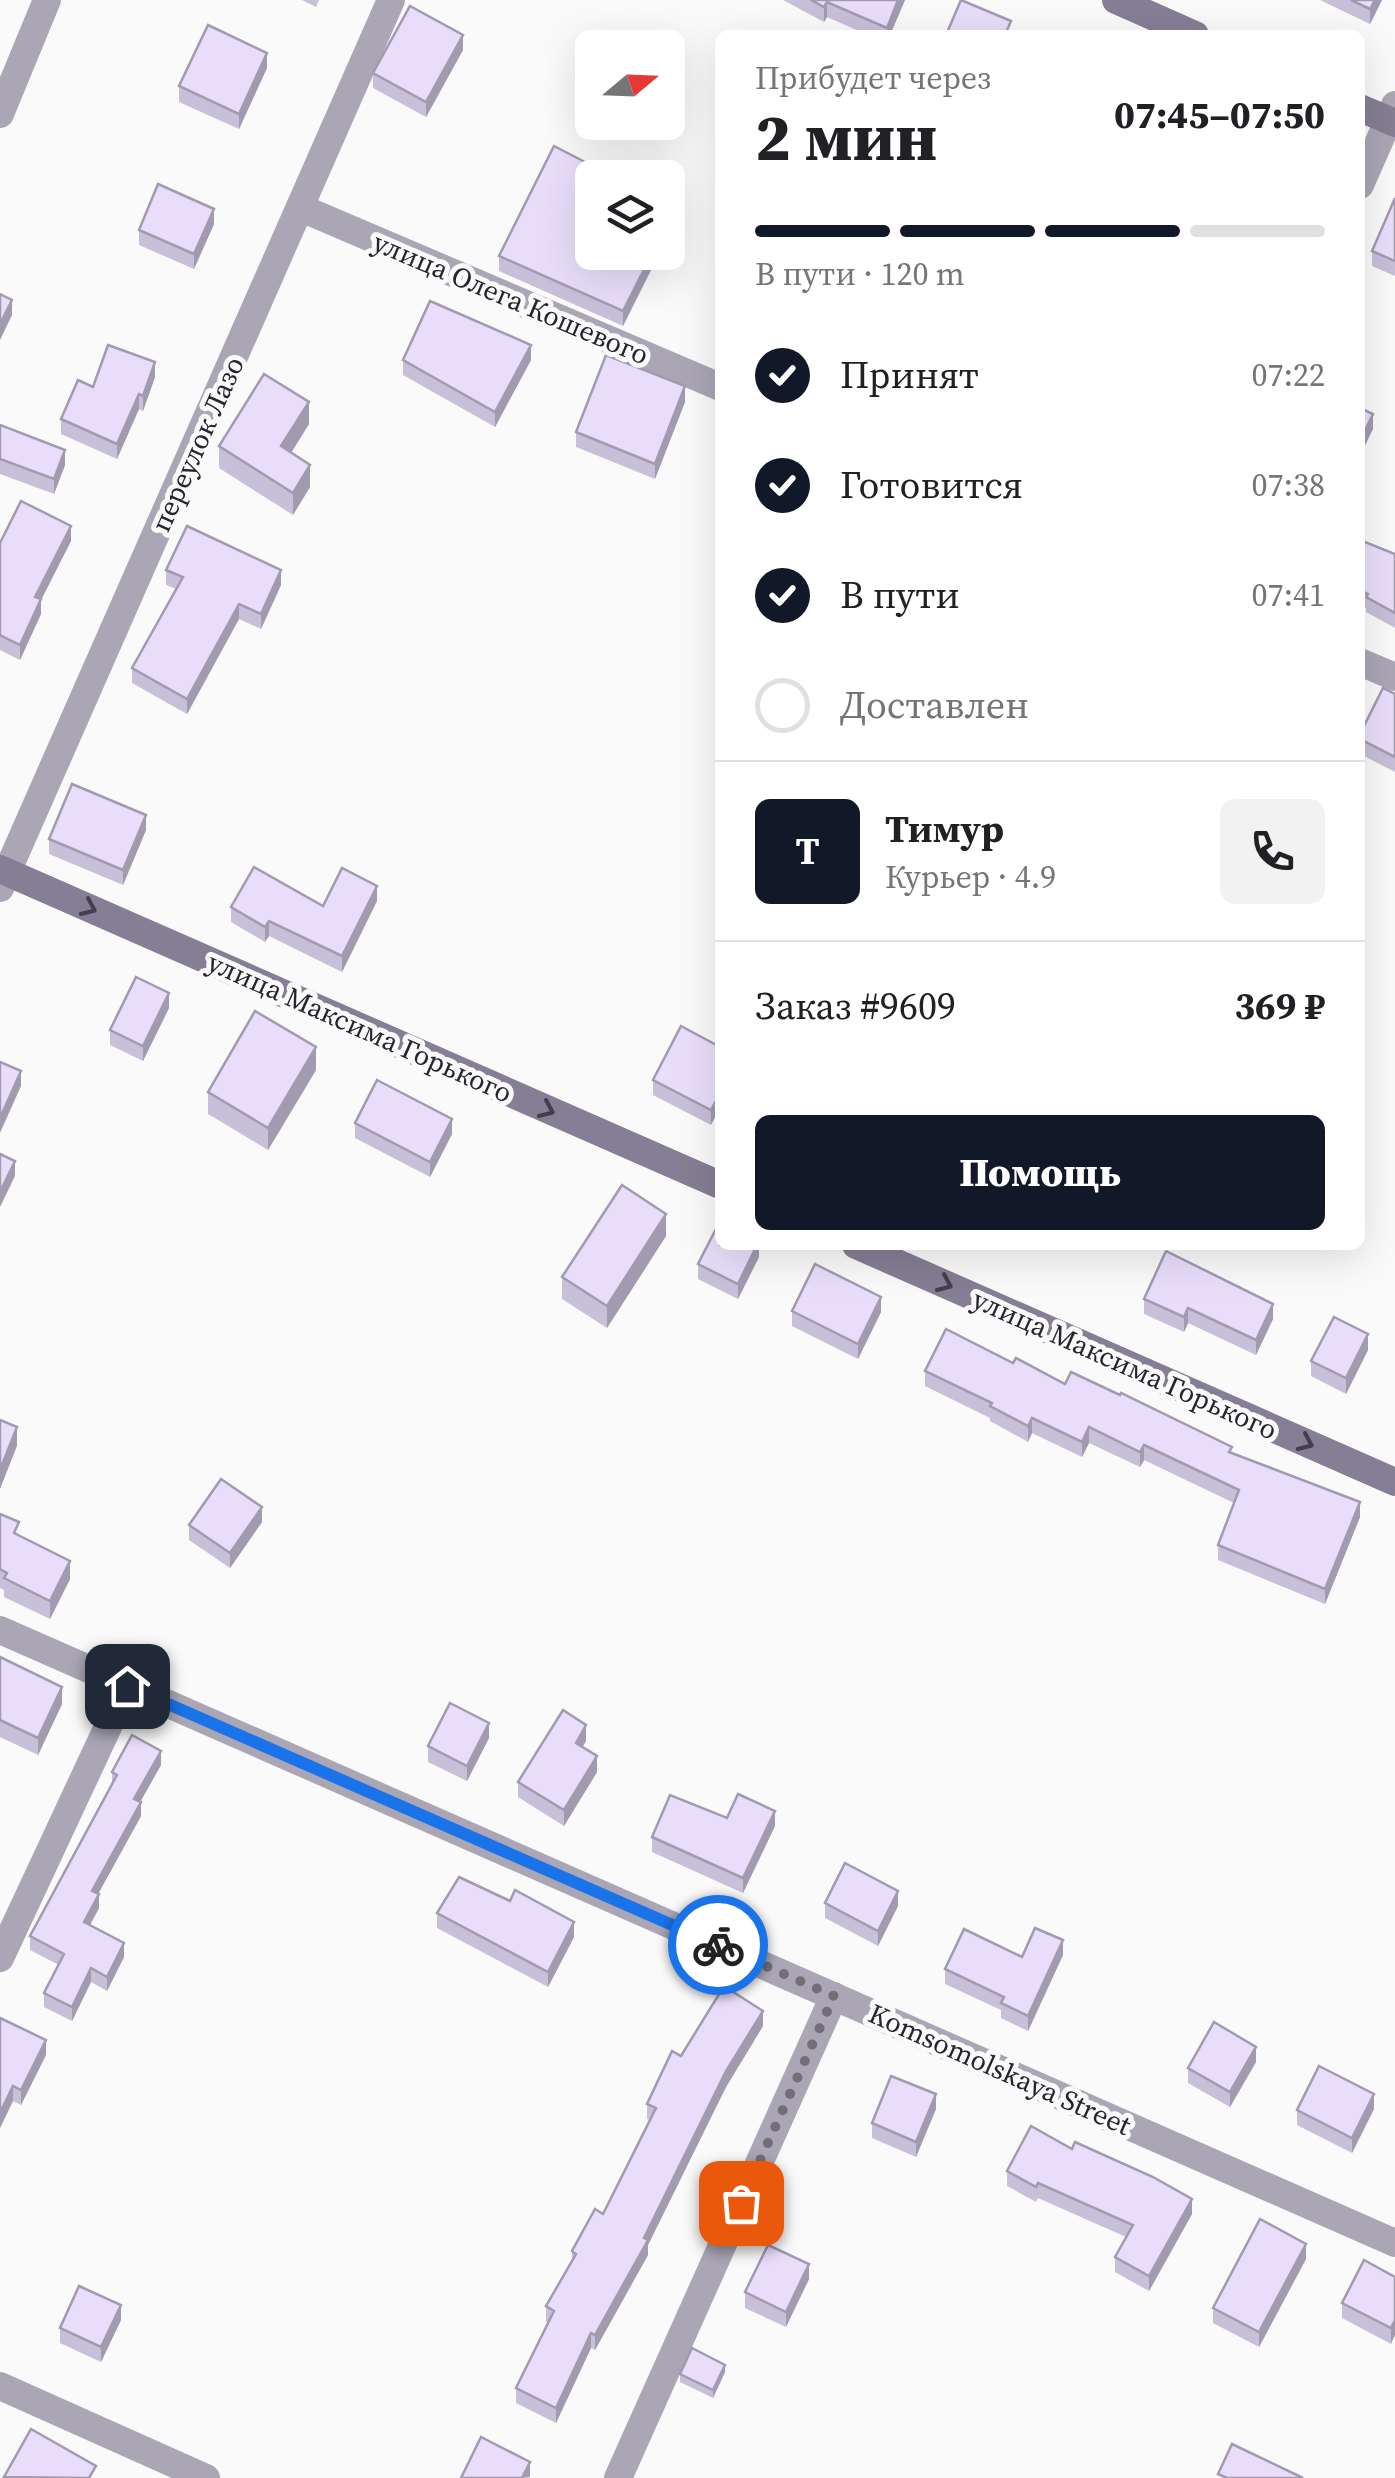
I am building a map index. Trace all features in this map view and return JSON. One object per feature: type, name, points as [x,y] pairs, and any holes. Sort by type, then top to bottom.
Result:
[{"type":"main road","points":[[1116,0],[1184,30]]},
{"type":"main road","points":[[1365,109],[1393,116]]},
{"type":"main road","name":"улица Максима Горького","points":[[2,876],[715,1184]]},
{"type":"main road","name":"улица Максима Горького","points":[[892,1252],[1395,1482]]},
{"type":"street","points":[[0,114],[47,0]]},
{"type":"street","name":"переулок Лазо","points":[[2,876],[392,0]]},
{"type":"street","points":[[1365,175],[1393,116]]},
{"type":"street","name":"улица Олега Кошевого","points":[[302,208],[715,385]]},
{"type":"street","points":[[1365,664],[1395,677]]},
{"type":"street","name":"Komsomolskaya Street","points":[[0,1630],[1395,2243]]},
{"type":"street","points":[[0,1958],[127,1686]]},
{"type":"street","points":[[618,2478],[834,1996]]},
{"type":"street","points":[[0,2386],[206,2478]]},
{"type":"building","points":[[811,0],[898,0],[887,28],[827,2],[824,7]]},
{"type":"building","points":[[961,0],[1011,21],[1007,30],[948,30]]},
{"type":"building","points":[[1351,0],[1375,0],[1370,9]]},
{"type":"building","points":[[410,6],[463,35],[426,102],[373,73]]},
{"type":"building","points":[[208,25],[267,53],[239,114],[179,86]]},
{"type":"building","points":[[554,146],[581,160],[575,160],[575,270],[644,270],[623,311],[499,256]]},
{"type":"building","points":[[158,184],[214,209],[194,254],[139,230]]},
{"type":"building","points":[[1395,198],[1395,261],[1372,251]]},
{"type":"building","points":[[0,294],[12,300],[0,324]]},
{"type":"building","points":[[430,301],[531,345],[495,412],[403,360]]},
{"type":"building","points":[[108,345],[155,362],[143,396],[139,394],[117,444],[61,419],[78,380],[93,387]]},
{"type":"building","points":[[606,355],[685,386],[655,464],[576,432]]},
{"type":"building","points":[[264,374],[309,402],[281,446],[310,465],[293,493],[219,446]]},
{"type":"building","points":[[1365,410],[1373,414],[1365,431]]},
{"type":"building","points":[[0,425],[65,450],[54,479],[0,459]]},
{"type":"building","points":[[21,501],[71,526],[35,597],[41,599],[20,645],[0,635],[0,543]]},
{"type":"building","points":[[187,526],[281,570],[261,614],[239,604],[187,699],[132,668],[183,577],[166,570]]},
{"type":"building","points":[[1365,542],[1395,554],[1395,613],[1366,597]]},
{"type":"building","points":[[1383,688],[1395,694],[1395,757],[1365,742],[1365,724]]},
{"type":"building","points":[[72,784],[146,815],[123,870],[49,839]]},
{"type":"building","points":[[254,867],[323,906],[342,868],[377,886],[342,956],[269,921],[265,927],[231,907]]},
{"type":"building","points":[[136,977],[169,993],[143,1046],[110,1030]]},
{"type":"building","points":[[255,1011],[316,1047],[268,1128],[208,1092]]},
{"type":"building","points":[[681,1026],[715,1044],[715,1102],[711,1110],[653,1080]]},
{"type":"building","points":[[0,1062],[21,1071],[0,1118]]},
{"type":"building","points":[[377,1080],[452,1119],[430,1162],[355,1123]]},
{"type":"building","points":[[0,1154],[15,1161],[0,1192]]},
{"type":"building","points":[[622,1185],[666,1214],[607,1306],[562,1277]]},
{"type":"building","points":[[715,1231],[715,1250],[755,1250],[738,1284],[698,1264]]},
{"type":"building","points":[[1166,1251],[1273,1304],[1256,1340],[1188,1308],[1184,1317],[1144,1299]]},
{"type":"building","points":[[815,1264],[881,1297],[858,1344],[792,1311]]},
{"type":"building","points":[[1334,1317],[1368,1334],[1346,1378],[1311,1361]]},
{"type":"building","points":[[946,1329],[1013,1363],[1016,1358],[1065,1384],[1071,1372],[1232,1447],[1229,1452],[1360,1502],[1325,1589],[1218,1545],[1239,1490],[1144,1445],[1140,1452],[1089,1427],[1082,1442],[1032,1418],[1028,1426],[990,1406],[992,1403],[925,1371]]},
{"type":"building","points":[[0,1420],[17,1427],[0,1470]]},
{"type":"building","points":[[221,1479],[262,1507],[230,1553],[189,1525]]},
{"type":"building","points":[[0,1514],[19,1522],[14,1533],[70,1561],[50,1601],[4,1578],[7,1573],[0,1569]]},
{"type":"building","points":[[0,1657],[62,1687],[38,1738],[0,1720]]},
{"type":"building","points":[[450,1703],[489,1723],[467,1766],[428,1746]]},
{"type":"building","points":[[563,1710],[586,1725],[576,1743],[597,1756],[564,1810],[518,1782]]},
{"type":"building","points":[[132,1735],[161,1751],[134,1799],[141,1802],[92,1891],[99,1894],[84,1922],[124,1943],[107,1977],[91,1968],[72,2007],[44,1993],[64,1954],[30,1936],[117,1775],[112,1772]]},
{"type":"building","points":[[738,1794],[775,1811],[743,1878],[652,1837],[670,1795],[727,1818]]},
{"type":"building","points":[[845,1863],[898,1891],[878,1931],[825,1903]]},
{"type":"building","points":[[459,1877],[510,1901],[515,1890],[574,1922],[548,1972],[437,1913]]},
{"type":"building","points":[[1035,1928],[1063,1940],[1028,2016],[1001,2003],[1004,1997],[945,1969],[964,1929],[1022,1957]]},
{"type":"building","points":[[724,1986],[763,2011],[726,2071],[644,2238],[648,2240],[595,2335],[591,2333],[556,2408],[516,2388],[554,2311],[546,2306],[576,2254],[572,2251],[595,2209],[603,2214],[656,2108],[647,2104],[672,2051],[681,2056]]},
{"type":"building","points":[[0,2018],[46,2040],[21,2090],[13,2086],[0,2113]]},
{"type":"building","points":[[1214,2022],[1256,2047],[1230,2092],[1188,2068]]},
{"type":"building","points":[[1319,2066],[1374,2094],[1352,2138],[1297,2110]]},
{"type":"building","points":[[891,2076],[936,2094],[916,2142],[872,2123]]},
{"type":"building","points":[[1031,2126],[1072,2149],[1075,2142],[1192,2199],[1149,2276],[1115,2257],[1133,2225],[1038,2183],[1036,2187],[1007,2171]]},
{"type":"building","points":[[1260,2219],[1306,2244],[1259,2332],[1213,2308]]},
{"type":"building","points":[[768,2245],[809,2264],[786,2312],[745,2292]]},
{"type":"building","points":[[1364,2260],[1395,2277],[1395,2320],[1391,2328],[1342,2303]]},
{"type":"building","points":[[79,2286],[121,2305],[101,2347],[60,2328]]},
{"type":"building","points":[[692,2348],[725,2365],[713,2390],[680,2374]]},
{"type":"building","points":[[31,2429],[96,2466],[89,2478],[4,2477]]},
{"type":"building","points":[[481,2437],[530,2462],[522,2478],[461,2478]]},
{"type":"building","points":[[1232,2444],[1303,2478],[1227,2478],[1218,2474]]},
{"type":"way so far","points":[[718,1945],[834,1996],[741,2203]]},
{"type":"route","points":[[127,1686],[718,1945]]}]
